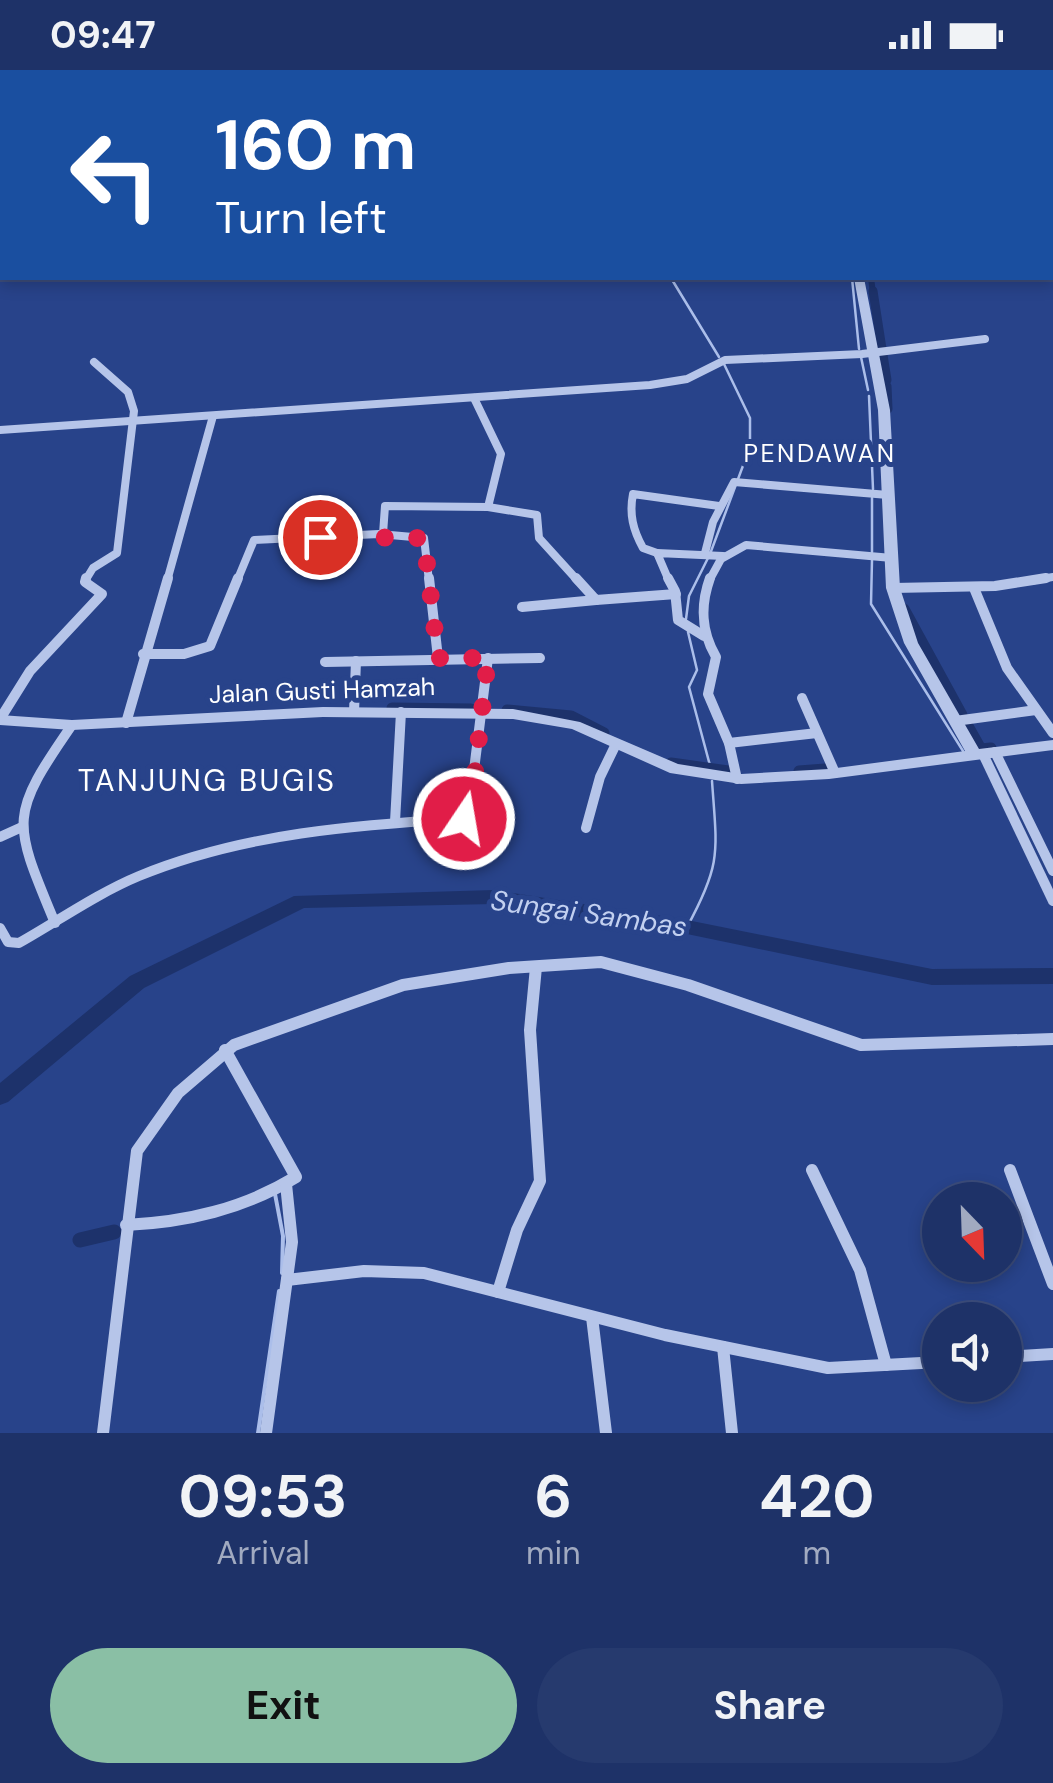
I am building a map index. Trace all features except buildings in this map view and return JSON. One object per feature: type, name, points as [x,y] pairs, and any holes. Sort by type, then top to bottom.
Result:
[{"type":"street","points":[[859,280],[884,410],[893,588],[911,643],[956,722],[984,754],[1053,871]]},
{"type":"street","points":[[0,430],[682,382],[722,360],[876,352],[985,340]]},
{"type":"street","points":[[0,719],[30,672],[102,594],[84,580],[97,563],[117,553],[133,422],[128,392],[94,362]]},
{"type":"street","points":[[474,398],[501,454],[488,507]]},
{"type":"street","points":[[126,724],[143,654],[195,498],[213,416]]},
{"type":"street","points":[[701,634],[720,506],[742,483],[888,495]]},
{"type":"street","points":[[720,506],[633,494],[629,510],[643,548],[657,552],[714,554],[746,545],[892,558]]},
{"type":"street","points":[[382,534],[385,506],[488,507],[538,516],[540,538],[596,600]]},
{"type":"street","points":[[143,654],[184,654],[210,646],[254,540],[382,534],[424,538],[438,658]]},
{"type":"street","points":[[657,552],[660,570],[676,594],[678,620],[685,628],[701,634],[716,657],[708,694],[729,743],[732,779]]},
{"type":"street","points":[[893,588],[974,588],[1053,577]]},
{"type":"street","points":[[974,588],[1006,668],[1053,733]]},
{"type":"street","points":[[522,606],[676,594]]},
{"type":"street","points":[[0,928],[8,942],[15,944],[163,867],[303,832],[470,816],[488,658]]},
{"type":"street","points":[[325,662],[540,658]]},
{"type":"street","points":[[354,712],[356,661]]},
{"type":"street","points":[[802,698],[836,773]]},
{"type":"street","points":[[956,722],[1036,710]]},
{"type":"street","name":"Jalan Gusti Hamzah","points":[[0,719],[72,726],[354,712],[479,712],[550,718],[698,774],[732,779],[836,773],[1053,745]]},
{"type":"street","points":[[395,822],[400,712]]},
{"type":"street","points":[[55,923],[22,827],[23,803],[72,726]]},
{"type":"street","points":[[729,743],[817,733]]},
{"type":"street","points":[[586,828],[600,777],[616,744]]},
{"type":"street","points":[[984,754],[1053,901]]},
{"type":"street","points":[[0,837],[22,827]]},
{"type":"street","points":[[103,1433],[134,1162],[143,1139],[178,1092],[225,1050],[314,1013],[395,987],[536,966],[605,962],[870,1046],[1053,1038]]},
{"type":"street","points":[[498,1292],[517,1230],[540,1180],[530,1030],[536,966]]},
{"type":"street","points":[[126,1225],[178,1222],[250,1201],[296,1178],[225,1050]]},
{"type":"street","points":[[812,1170],[830,1215],[854,1255],[886,1365]]},
{"type":"street","points":[[1010,1170],[1053,1284]]},
{"type":"street","points":[[266,1433],[293,1218],[286,1184]]},
{"type":"street","points":[[287,1280],[364,1271],[424,1273],[592,1318],[828,1368],[922,1363]]},
{"type":"street","points":[[592,1318],[606,1433]]},
{"type":"street","points":[[723,1347],[732,1433]]},
{"type":"street","points":[[1022,1356],[1053,1354]]},
{"type":"waterway","points":[[672,280],[719,357]]},
{"type":"waterway","points":[[852,280],[859,349]]},
{"type":"waterway","points":[[871,280],[873,293]]},
{"type":"waterway","points":[[873,291],[882,349]]},
{"type":"waterway","points":[[883,355],[887,380]]},
{"type":"waterway","points":[[861,357],[868,390]]},
{"type":"waterway","points":[[686,619],[689,596],[710,554],[750,447],[750,418],[724,364]]},
{"type":"waterway","points":[[887,386],[888,409]]},
{"type":"waterway","points":[[869,396],[873,489]]},
{"type":"waterway","points":[[872,498],[872,552]]},
{"type":"waterway","points":[[872,560],[871,604],[963,751]]},
{"type":"waterway","points":[[904,609],[962,715]]},
{"type":"waterway","points":[[688,632],[697,670],[689,687],[712,773]]},
{"type":"waterway","points":[[392,708],[471,709]]},
{"type":"waterway","points":[[507,710],[571,716],[604,733]]},
{"type":"waterway","points":[[968,726],[981,749],[991,748]]},
{"type":"waterway","points":[[671,763],[728,771]]},
{"type":"waterway","points":[[799,771],[825,769]]},
{"type":"waterway","points":[[687,927],[712,871],[712,781]]},
{"type":"waterway","name":"Sungai Sambas","points":[[0,1096],[137,982],[301,901],[494,897],[687,927],[932,977],[1053,976]]},
{"type":"waterway","points":[[275,1194],[283,1236],[282,1273]]},
{"type":"waterway","points":[[80,1240],[114,1232]]},
{"type":"waterway","points":[[258,1433],[279,1291]]},
{"type":"district","name":"PENDAWAN","points":[[820,453]]},
{"type":"district","name":"TANJUNG BUGIS","points":[[207,781]]},
{"type":"route","points":[[320,537],[380,534],[424,538],[438,658],[488,658],[470,816],[464,819]]}]
